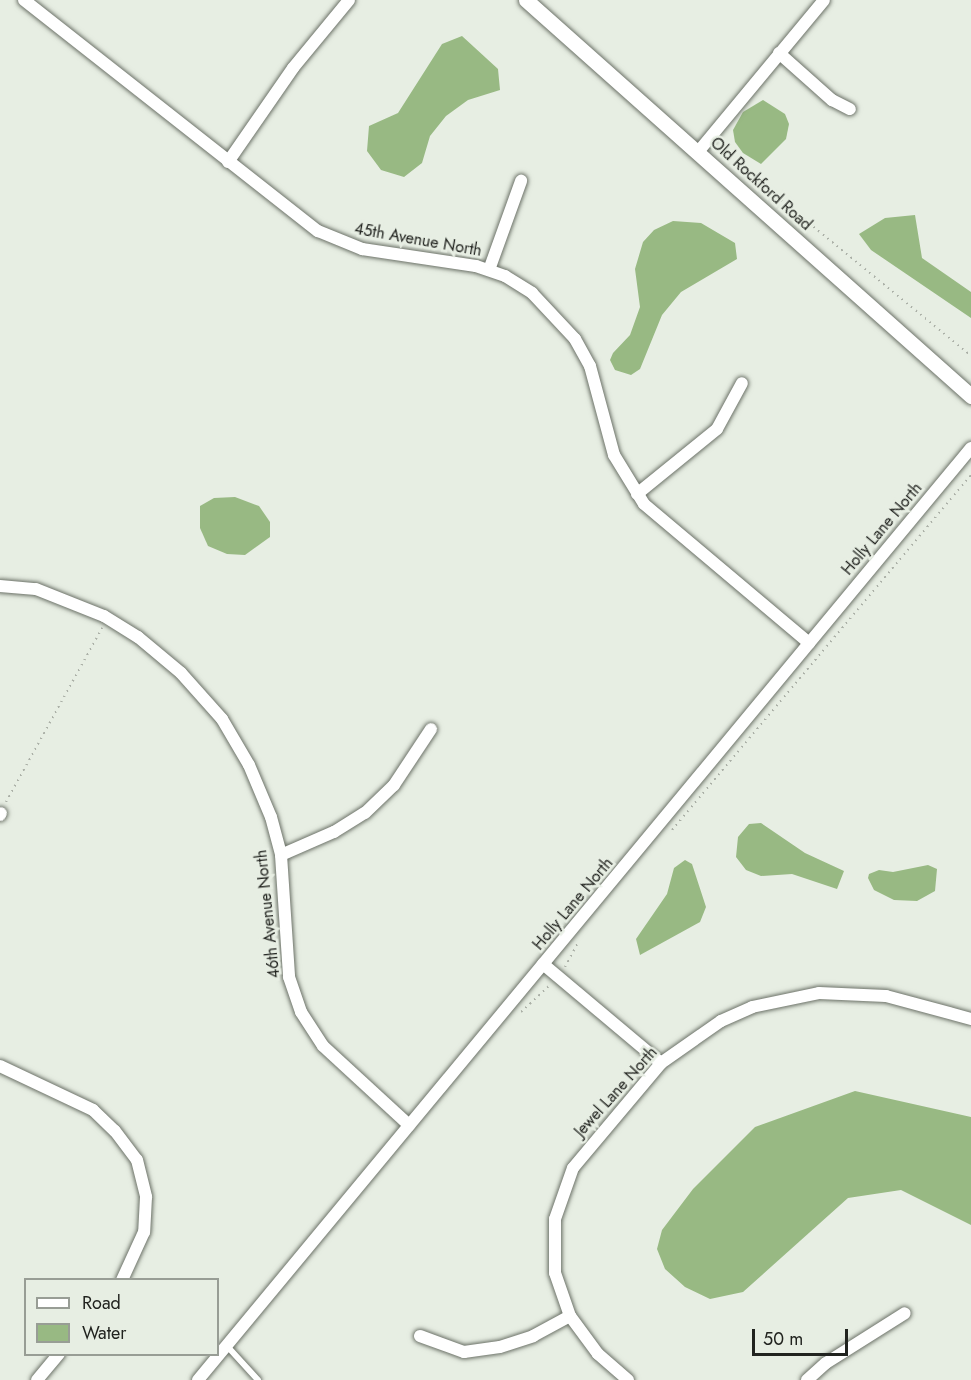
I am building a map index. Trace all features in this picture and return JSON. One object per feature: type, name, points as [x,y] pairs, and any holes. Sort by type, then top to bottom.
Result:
[{"type":"street","name":"45th Avenue North","points":[[24,0],[298,218],[340,242],[379,252],[445,259],[489,270],[532,293],[575,339],[590,366],[614,455],[637,495],[664,524],[809,644]]},
{"type":"street","points":[[228,162],[293,68],[349,0]]},
{"type":"street","name":"Old Rockford Road","points":[[526,0],[703,147],[971,396]]},
{"type":"street","points":[[703,147],[824,0]]},
{"type":"street","points":[[779,53],[832,100],[850,109]]},
{"type":"street","points":[[489,270],[521,181]]},
{"type":"street","points":[[637,495],[717,429],[742,383]]},
{"type":"street","name":"Holly Lane North","points":[[219,1355],[971,448]]},
{"type":"street","name":"46th Avenue North","points":[[0,586],[36,589],[108,618],[181,673],[222,719],[267,806],[281,855],[289,977],[301,1012],[336,1059],[409,1125]]},
{"type":"street","points":[[281,855],[334,832],[365,813],[394,785],[431,729]]},
{"type":"street","points":[[543,964],[661,1063]]},
{"type":"street","name":"Jewel Lane North","points":[[570,1316],[555,1273],[552,1246],[562,1193],[589,1146],[661,1063],[721,1021],[752,1007],[819,993],[886,996],[971,1018]]},
{"type":"street","points":[[0,1066],[93,1110],[115,1131],[137,1160],[146,1197],[144,1232],[123,1278]]},
{"type":"street","points":[[807,1380],[826,1363],[905,1313]]},
{"type":"street","points":[[420,1336],[464,1352],[500,1347],[533,1336],[570,1316],[598,1354],[628,1380]]},
{"type":"street","points":[[37,1380],[56,1356]]},
{"type":"street","name":"Holly Lane North","points":[[198,1380],[218,1356]]},
{"type":"lane","points":[[227,1346],[258,1380]]},
{"type":"path","points":[[703,147],[971,357]]},
{"type":"path","points":[[1,814],[108,618]]},
{"type":"water","points":[[462,36],[498,69],[500,90],[468,100],[446,116],[430,136],[422,163],[404,177],[381,170],[367,151],[369,126],[398,113],[442,44]]},
{"type":"water","points":[[763,100],[785,114],[789,124],[786,139],[761,164],[743,153],[735,142],[733,130],[743,112]]},
{"type":"water","points":[[915,215],[922,258],[971,292],[971,318],[871,250],[859,234],[885,218]]},
{"type":"water","points":[[673,221],[701,223],[735,243],[737,259],[681,292],[662,315],[640,369],[631,375],[615,370],[610,360],[613,353],[630,335],[640,307],[635,269],[643,242],[654,230]]},
{"type":"water","points":[[235,497],[259,506],[270,522],[270,537],[245,555],[227,554],[208,546],[200,528],[200,506],[214,498]]},
{"type":"water","points":[[761,823],[805,853],[844,871],[837,889],[792,874],[761,876],[746,870],[736,857],[738,837],[749,824]]},
{"type":"water","points":[[685,860],[692,864],[706,907],[700,922],[640,955],[636,939],[667,894],[674,868]]},
{"type":"water","points":[[928,865],[937,869],[935,891],[917,901],[894,900],[874,890],[868,878],[869,874],[879,870],[893,872]]},
{"type":"water","points":[[855,1091],[971,1117],[971,1225],[901,1190],[848,1198],[743,1292],[710,1299],[685,1287],[665,1269],[657,1249],[662,1230],[693,1189],[755,1127]]}]
